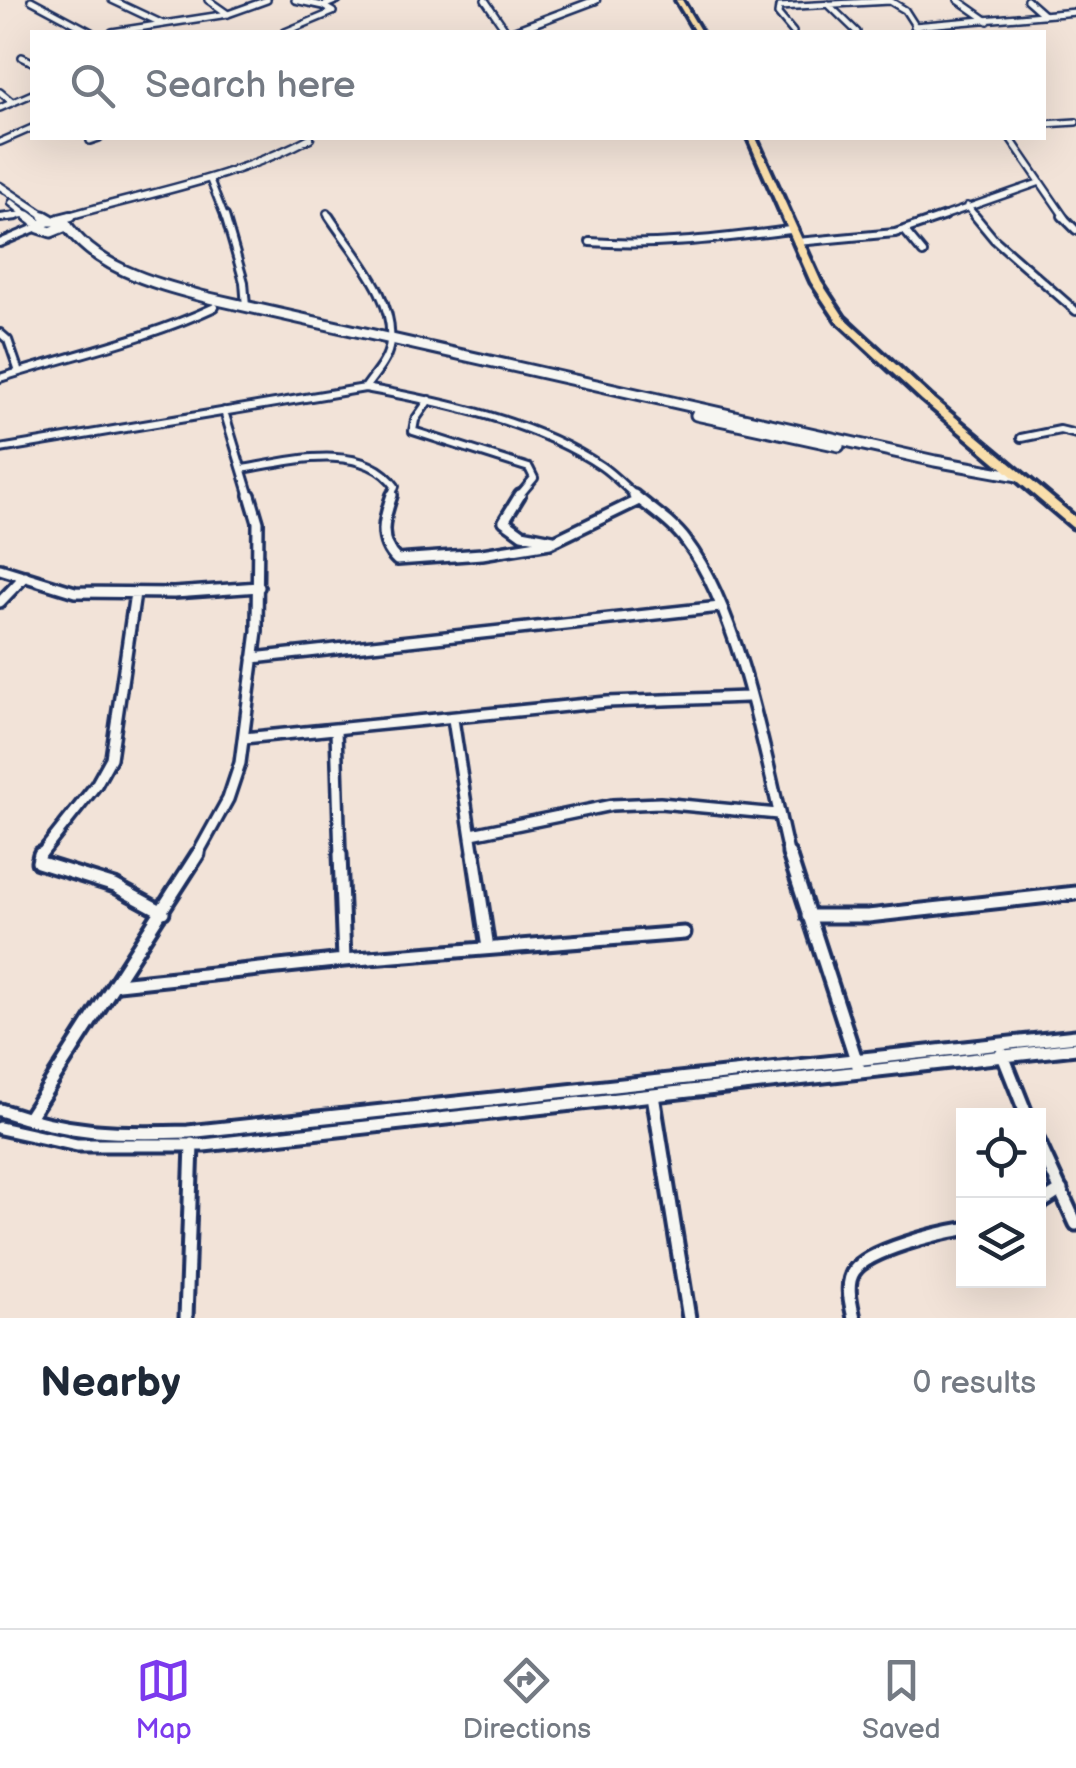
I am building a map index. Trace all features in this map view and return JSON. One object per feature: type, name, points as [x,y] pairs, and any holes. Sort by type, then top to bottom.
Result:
[{"type":"main road","points":[[679,0],[697,30]]},
{"type":"main road","points":[[753,140],[827,302],[848,328],[1076,524]]},
{"type":"main road","points":[[0,186],[61,222],[101,256],[181,290],[389,343],[812,441],[1018,476]]},
{"type":"main road","points":[[0,195],[44,229],[127,277],[216,307],[389,343]]},
{"type":"main road","points":[[44,229],[61,222]]},
{"type":"main road","points":[[44,229],[61,222]]},
{"type":"street","points":[[31,0],[88,30]]},
{"type":"street","points":[[112,0],[163,24]]},
{"type":"street","points":[[208,0],[228,14]]},
{"type":"street","points":[[125,30],[228,14],[268,0]]},
{"type":"street","points":[[289,30],[333,12],[295,0]]},
{"type":"street","points":[[323,6],[338,0]]},
{"type":"street","points":[[485,0],[508,30]]},
{"type":"street","points":[[514,30],[596,0]]},
{"type":"street","points":[[958,0],[988,20]]},
{"type":"street","points":[[1027,0],[1047,14],[1042,16]]},
{"type":"street","points":[[792,30],[777,8],[809,2],[894,2],[918,24],[914,26]]},
{"type":"street","points":[[828,4],[854,30]]},
{"type":"street","points":[[914,26],[1076,12]]},
{"type":"street","points":[[914,26],[918,30]]},
{"type":"street","points":[[22,56],[30,61]]},
{"type":"street","points":[[0,92],[12,102]]},
{"type":"street","points":[[0,108],[30,95]]},
{"type":"street","points":[[1046,124],[1075,123]]},
{"type":"street","points":[[0,142],[30,129]]},
{"type":"street","points":[[61,222],[255,166],[301,140]]},
{"type":"street","points":[[1011,140],[1038,184],[1076,230]]},
{"type":"street","points":[[210,180],[241,265],[249,299],[246,307]]},
{"type":"street","points":[[797,242],[904,230],[1038,184]]},
{"type":"street","points":[[967,206],[994,239],[1076,311]]},
{"type":"street","points":[[327,213],[373,283],[389,324],[389,343],[366,388]]},
{"type":"street","points":[[0,218],[27,214]]},
{"type":"street","points":[[1063,215],[1076,214]]},
{"type":"street","points":[[0,243],[44,229]]},
{"type":"street","points":[[590,242],[642,240],[666,245],[792,230]]},
{"type":"street","points":[[904,230],[923,253]]},
{"type":"street","points":[[0,378],[115,341],[169,330],[216,307]]},
{"type":"street","points":[[0,333],[8,340],[19,372]]},
{"type":"street","points":[[0,449],[299,396],[366,388],[430,400],[529,430],[602,466],[685,539],[711,582],[808,916],[858,1066]]},
{"type":"street","points":[[430,400],[415,420],[413,431],[529,468],[534,478],[508,508],[504,521],[522,534],[559,540]]},
{"type":"street","points":[[29,1118],[163,912],[228,799],[244,738],[259,587],[258,522],[224,410]]},
{"type":"street","points":[[1021,438],[1060,430],[1076,434]]},
{"type":"street","points":[[243,469],[306,459],[342,459],[391,476],[395,486],[385,511],[384,542],[398,560],[482,554],[559,540],[639,500]]},
{"type":"street","points":[[0,569],[75,592],[259,587]]},
{"type":"street","points":[[0,602],[25,576]]},
{"type":"street","points":[[135,593],[111,758],[96,784],[41,850],[38,862],[115,886],[163,912]]},
{"type":"street","points":[[254,658],[720,607]]},
{"type":"street","points":[[244,738],[287,728],[336,730],[631,702],[747,696]]},
{"type":"street","points":[[453,719],[488,948]]},
{"type":"street","points":[[336,730],[344,960]]},
{"type":"street","points":[[472,834],[612,805],[660,804],[778,814]]},
{"type":"street","points":[[808,916],[868,916],[1076,893]]},
{"type":"street","points":[[118,984],[344,960],[684,933]]},
{"type":"street","points":[[1001,1052],[1076,1036]]},
{"type":"street","points":[[0,1128],[42,1143],[88,1150],[858,1066],[1076,1048]]},
{"type":"street","points":[[1001,1052],[1024,1108]]},
{"type":"street","points":[[0,1110],[49,1126],[98,1134],[192,1138],[653,1096],[858,1066]]},
{"type":"street","points":[[653,1096],[689,1318]]},
{"type":"street","points":[[186,1318],[192,1138]]},
{"type":"street","points":[[1046,1158],[1076,1224]]},
{"type":"street","points":[[1046,1200],[1061,1190]]},
{"type":"street","points":[[854,1318],[850,1282],[854,1270],[863,1262],[916,1240],[956,1231]]}]
